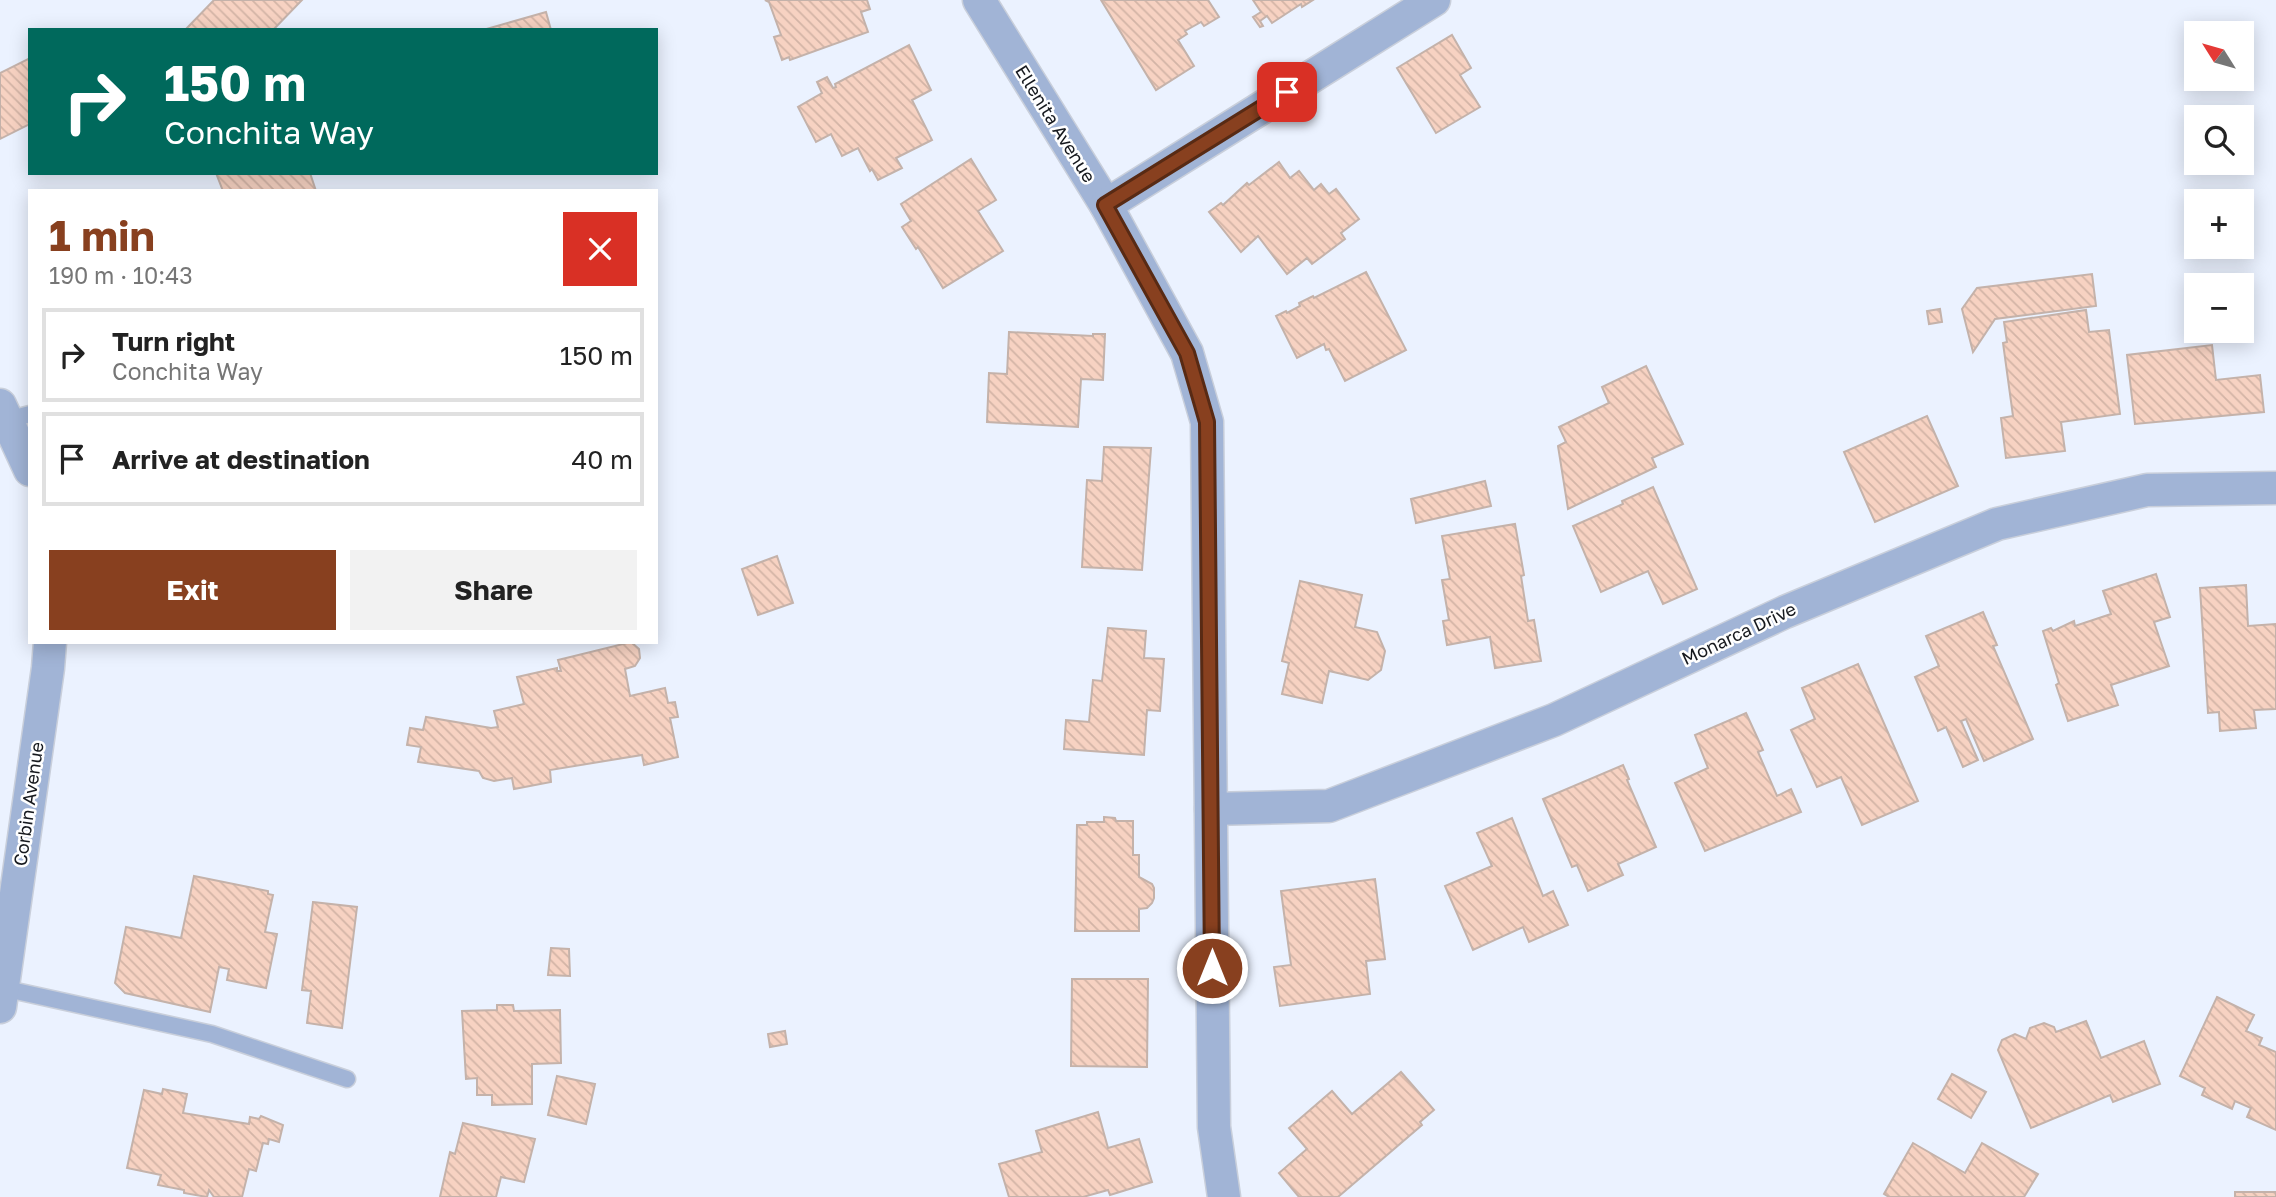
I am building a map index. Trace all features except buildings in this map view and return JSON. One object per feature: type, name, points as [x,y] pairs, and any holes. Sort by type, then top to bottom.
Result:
[{"type":"street","name":"Ellenita Avenue","points":[[978,0],[1105,205],[1187,353],[1207,422],[1214,1127],[1224,1197]]},
{"type":"street","points":[[1105,205],[1434,0]]},
{"type":"street","points":[[12,413],[28,464]]},
{"type":"street","name":"Monarca Drive","points":[[1211,809],[1329,806],[1554,720],[1785,612],[1997,524],[2147,490],[2276,488]]},
{"type":"street","name":"Corbin Avenue","points":[[1,998],[50,644]]},
{"type":"lane","points":[[1,998],[212,1034],[347,1079]]},
{"type":"route","points":[[1212,968],[1207,422],[1187,353],[1105,205],[1287,92]]}]
